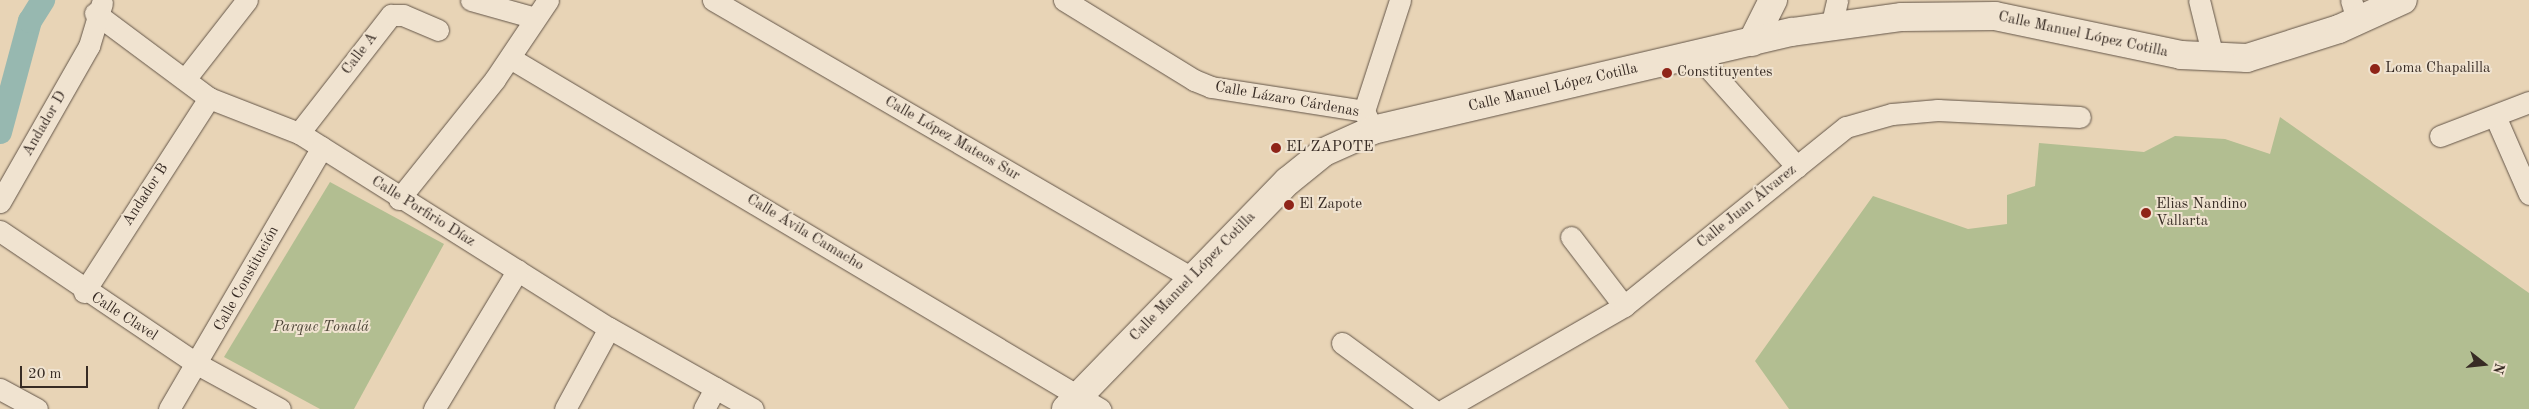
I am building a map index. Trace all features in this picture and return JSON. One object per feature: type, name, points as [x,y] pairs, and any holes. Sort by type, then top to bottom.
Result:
[{"type":"street","points":[[186,78],[246,0]]},
{"type":"street","points":[[471,0],[535,18]]},
{"type":"street","points":[[399,199],[510,58],[548,0]]},
{"type":"street","name":"Calle López Mateos Sur","points":[[713,0],[1190,277]]},
{"type":"street","name":"Calle Lázaro Cárdenas","points":[[1064,0],[1211,86],[1368,120]]},
{"type":"street","points":[[1368,120],[1400,0]]},
{"type":"street","points":[[1752,42],[1773,0]]},
{"type":"street","points":[[1831,27],[1837,0]]},
{"type":"street","points":[[2199,0],[2213,56]]},
{"type":"street","name":"Calle Manuel López Cotilla","points":[[1082,405],[1190,277],[1295,175],[1368,120],[1697,55],[1752,42],[1831,27],[1902,17],[1995,16],[2181,55],[2247,58],[2354,10],[2403,0]]},
{"type":"street","name":"Calle Porfirio Díaz","points":[[99,6],[209,98],[299,134],[322,147],[399,199],[518,270],[609,328],[754,409]]},
{"type":"street","name":"Andador D","points":[[0,202],[89,46],[99,6]]},
{"type":"street","name":"Calle A","points":[[299,134],[391,15],[403,15],[438,30]]},
{"type":"street","points":[[1697,55],[1797,167]]},
{"type":"street","name":"Calle Ávila Camacho","points":[[510,58],[1082,405]]},
{"type":"street","name":"Andador B","points":[[84,292],[209,98]]},
{"type":"street","points":[[2440,136],[2529,102]]},
{"type":"street","name":"Calle Juan Álvarez","points":[[1445,409],[1624,306],[1846,127],[1892,114],[1938,110],[2080,117]]},
{"type":"street","points":[[2495,116],[2529,194]]},
{"type":"street","name":"Calle Constitución","points":[[170,409],[199,365],[322,147]]},
{"type":"street","name":"Calle Clavel","points":[[0,231],[84,292],[199,365],[270,406]]},
{"type":"street","points":[[1571,237],[1624,306]]},
{"type":"street","points":[[434,409],[518,270]]},
{"type":"street","points":[[565,409],[609,328]]},
{"type":"street","points":[[1342,343],[1432,409]]},
{"type":"street","points":[[704,409],[715,388]]},
{"type":"street","points":[[0,389],[37,409]]},
{"type":"green space","points":[[2280,117],[2529,293],[2529,409],[1789,409],[1755,361],[1873,196],[1968,229],[2007,224],[2007,195],[2035,186],[2039,143],[2144,152],[2175,136],[2225,139],[2270,154]]},
{"type":"green space","name":"Parque Tonalá","points":[[330,182],[444,244],[354,409],[320,409],[224,357]]},
{"type":"waterway","points":[[0,132],[30,21],[43,0]]},
{"type":"place","name":"Loma Chapalilla","points":[[2375,69]]},
{"type":"place","name":"Constituyentes","points":[[1667,73]]},
{"type":"place","name":"EL ZAPOTE","points":[[1276,148]]},
{"type":"place","name":"El Zapote","points":[[1289,205]]},
{"type":"place","name":"Elias Nandino Vallarta","points":[[2146,213]]}]
